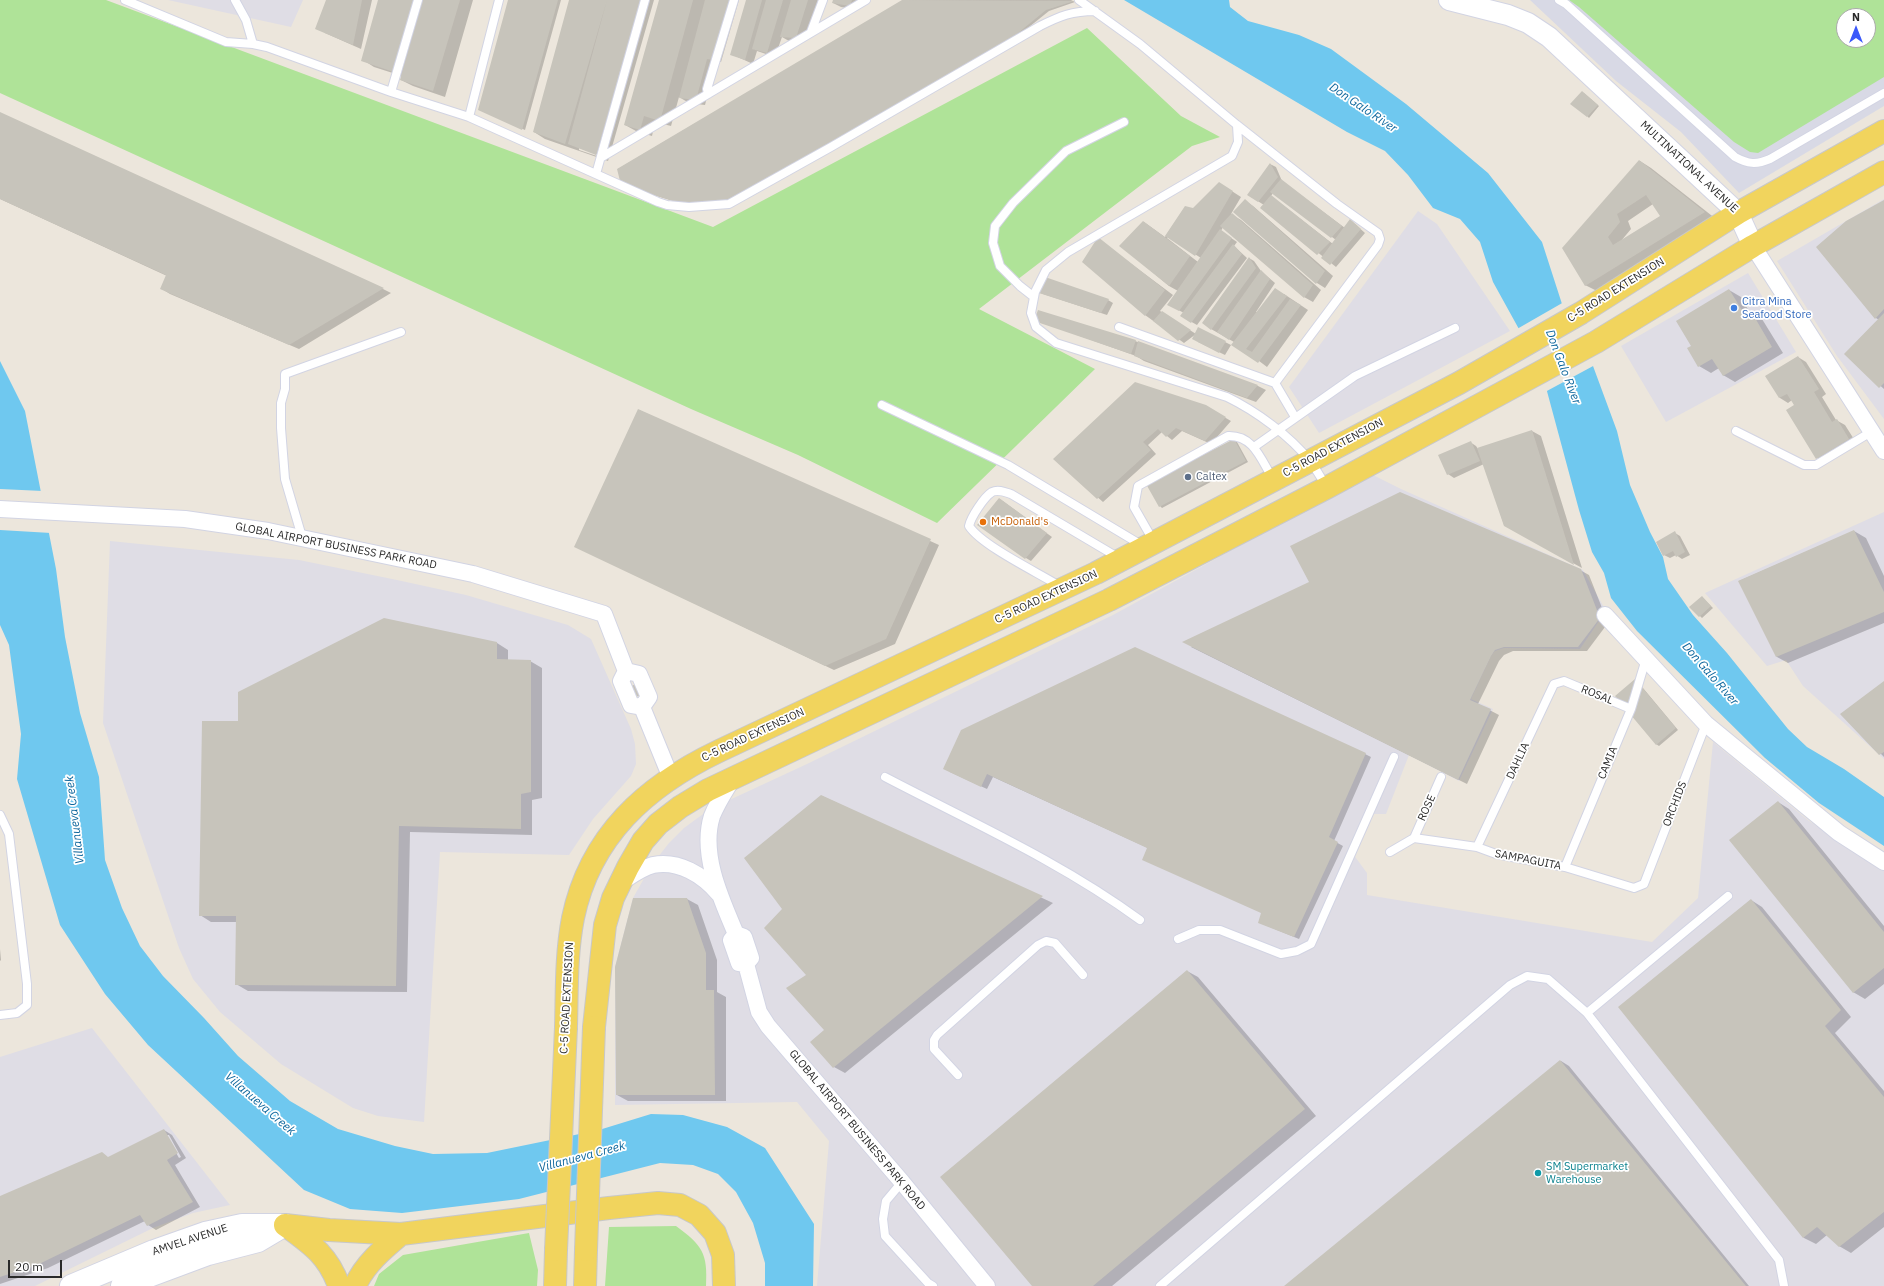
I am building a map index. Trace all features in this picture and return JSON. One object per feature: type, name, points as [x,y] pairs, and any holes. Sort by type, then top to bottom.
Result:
[{"type":"main road","name":"C-5 ROAD EXTENSION","points":[[555,1286],[569,950],[573,918],[583,886],[599,853],[620,823],[639,802],[671,778],[693,764],[1096,573],[1309,460],[1459,383],[1581,313],[1738,213],[1884,131]]},
{"type":"main road","points":[[585,1286],[594,1027],[605,925],[613,898],[620,883],[643,841],[658,824],[686,803],[708,790],[1109,600],[1328,487],[1596,342],[1753,246],[1884,172]]},
{"type":"main road","points":[[1096,573],[1109,600]]},
{"type":"main road","points":[[284,1225],[401,1234],[624,1206],[658,1203],[680,1205],[699,1215],[715,1233],[723,1254],[724,1286]]},
{"type":"main road","name":"AMVEL AVENUE","points":[[71,1286],[147,1254],[205,1233],[242,1225],[284,1225]]},
{"type":"main road","points":[[284,1225],[318,1250],[330,1264],[339,1286]]},
{"type":"main road","name":"AMVEL AVENUE","points":[[133,1284],[208,1254],[258,1241],[284,1225]]},
{"type":"main road","points":[[355,1286],[368,1265],[382,1250],[401,1234]]},
{"type":"street","name":"MULTINATIONAL AVENUE","points":[[1449,0],[1508,15],[1528,23],[1549,37],[1738,213],[1753,246],[1884,451]]},
{"type":"street","name":"GLOBAL AIRPORT BUSINESS PARK ROAD","points":[[0,509],[185,519],[302,537],[473,574],[604,614],[626,671],[639,674],[649,697],[642,707],[671,778]]},
{"type":"street","points":[[1604,615],[1646,658],[1706,724],[1839,833],[1884,862]]},
{"type":"street","name":"GLOBAL AIRPORT BUSINESS PARK ROAD","points":[[733,778],[718,804],[709,829],[712,864],[720,895],[736,934],[731,940],[733,948],[739,963],[746,964],[759,1012],[768,1026],[902,1182],[987,1286]]},
{"type":"street","name":"GLOBAL AIRPORT BUSINESS PARK ROAD","points":[[620,883],[642,869],[654,865],[668,865],[682,867],[697,874],[708,882],[720,895]]},
{"type":"lane","points":[[125,0],[226,42],[253,44],[267,47],[391,92],[469,117],[666,205],[688,207],[729,204],[1040,26],[1062,15],[1076,11],[1095,11]]},
{"type":"lane","points":[[235,0],[246,20],[253,44]]},
{"type":"lane","points":[[391,92],[418,0]]},
{"type":"lane","points":[[469,117],[499,0]]},
{"type":"lane","points":[[596,174],[645,0]]},
{"type":"lane","points":[[708,94],[707,89],[734,0]]},
{"type":"lane","points":[[811,32],[823,0]]},
{"type":"lane","points":[[602,157],[866,0]]},
{"type":"lane","points":[[1079,0],[1140,44],[1237,125],[1337,204],[1378,233],[1380,239],[1378,245],[1275,383]]},
{"type":"lane","points":[[1559,0],[1566,4],[1735,158],[1744,162],[1751,164],[1760,163],[1770,159],[1884,93]]},
{"type":"lane","points":[[1034,297],[1020,286],[1000,266],[993,243],[995,226],[1013,203],[1066,151],[1124,122]]},
{"type":"lane","points":[[1237,125],[1238,142],[1232,156],[1068,252],[1046,270],[1034,297],[1030,313],[1036,327],[1056,343],[1228,397],[1247,407],[1278,430],[1309,460],[1328,487]]},
{"type":"lane","points":[[1119,328],[1275,383],[1295,417]]},
{"type":"lane","points":[[1254,447],[1355,376],[1455,328]]},
{"type":"lane","points":[[302,537],[285,479],[281,428],[281,403],[285,389],[285,374],[400,332]]},
{"type":"lane","points":[[882,406],[1008,465],[1150,545]]},
{"type":"lane","points":[[1736,431],[1804,465],[1810,466],[1816,465],[1871,432]]},
{"type":"lane","points":[[1150,545],[1134,507],[1135,495],[1138,486],[1228,436],[1238,436],[1244,438],[1254,447],[1273,479]]},
{"type":"lane","points":[[1064,588],[986,543],[974,534],[969,526],[971,518],[992,492],[1000,490],[1011,494],[1121,560]]},
{"type":"lane","name":"CAMIA","points":[[1565,867],[1631,709],[1646,658]]},
{"type":"lane","name":"ROSAL","points":[[1564,681],[1631,709]]},
{"type":"lane","name":"DAHLIA","points":[[1478,847],[1554,684],[1564,681]]},
{"type":"lane","name":"ORCHIDS","points":[[1644,884],[1706,724]]},
{"type":"lane","points":[[1178,939],[1199,930],[1220,930],[1281,954],[1297,952],[1311,944],[1394,757]]},
{"type":"lane","points":[[885,777],[1065,871],[1105,894],[1140,920]]},
{"type":"lane","name":"ROSE","points":[[1414,838],[1441,777]]},
{"type":"lane","points":[[0,815],[9,834],[27,984],[27,1005],[17,1013],[0,1015]]},
{"type":"lane","points":[[1390,852],[1414,838]]},
{"type":"lane","name":"SAMPAGUITA","points":[[1414,838],[1478,847],[1496,854],[1565,867],[1634,888],[1644,884]]},
{"type":"lane","points":[[1586,1013],[1728,896]]},
{"type":"lane","points":[[958,1075],[934,1048],[934,1040],[937,1034],[1038,945],[1046,941],[1055,942],[1083,975]]},
{"type":"lane","points":[[1160,1286],[1510,985],[1527,976],[1548,979],[1586,1013],[1779,1260],[1784,1286]]},
{"type":"lane","points":[[902,1182],[886,1201],[883,1218],[885,1236],[933,1286]]},
{"type":"shaded area","points":[[168,0],[303,0],[291,27]]},
{"type":"shaded area","points":[[1530,0],[1884,0],[1884,106],[1739,193],[1681,132],[1616,81]]},
{"type":"shaded area","points":[[1884,199],[1884,419],[1837,356],[1777,261]]},
{"type":"shaded area","points":[[1418,211],[1437,224],[1510,331],[1319,433],[1289,387]]},
{"type":"shaded area","points":[[1748,273],[1796,352],[1666,422],[1621,346]]},
{"type":"shaded area","points":[[1371,474],[1401,489],[1583,570],[1606,611],[1580,649],[1504,648],[1495,651],[1491,656],[1471,699],[1493,709],[1459,781],[1409,755],[1386,814],[1370,814],[1353,854],[1367,873],[1367,895],[1652,942],[1698,898],[1713,742],[1809,821],[1884,870],[1884,1286],[817,1286],[829,1141],[797,1102],[615,1105],[615,967],[633,898],[651,866],[669,843],[684,828],[710,809],[807,764],[1113,615]]},
{"type":"shaded area","points":[[1884,512],[1884,759],[1803,686],[1786,660],[1767,666],[1705,593]]},
{"type":"shaded area","points":[[110,541],[299,560],[466,595],[568,625],[591,639],[631,729],[635,744],[636,764],[631,776],[593,819],[569,855],[440,852],[424,1122],[378,1116],[353,1108],[281,1064],[220,1012],[193,979],[179,948],[103,723]]},
{"type":"shaded area","points":[[92,1028],[230,1205],[193,1213],[153,1228],[35,1286],[0,1286],[0,1057]]},
{"type":"green space","points":[[0,0],[106,0],[713,227],[1087,28],[1181,116],[1220,137],[1192,146],[979,309],[1095,369],[937,523],[798,455],[691,409],[0,93]]},
{"type":"green space","points":[[1569,0],[1884,0],[1884,77],[1758,153],[1750,152],[1734,142],[1579,7]]},
{"type":"green space","points":[[676,1226],[692,1239],[702,1251],[706,1265],[706,1286],[605,1286],[609,1227]]},
{"type":"green space","points":[[529,1233],[538,1270],[537,1286],[374,1286],[379,1274],[403,1255]]},
{"type":"water","name":"Don Galo River","points":[[1124,0],[1229,0],[1230,7],[1248,21],[1299,35],[1331,49],[1406,104],[1488,173],[1542,242],[1562,304],[1593,366],[1617,431],[1630,485],[1650,532],[1663,557],[1668,579],[1693,615],[1727,653],[1788,729],[1807,747],[1844,769],[1884,797],[1884,846],[1819,803],[1765,758],[1637,631],[1611,598],[1604,573],[1592,552],[1579,510],[1541,369],[1493,282],[1480,242],[1460,219],[1433,208],[1408,175],[1385,151],[1347,132]]},
{"type":"water","name":"Villanueva Creek","points":[[0,361],[25,411],[56,569],[65,637],[80,713],[99,777],[105,860],[122,908],[140,946],[163,976],[238,1056],[290,1101],[338,1129],[395,1146],[433,1154],[487,1153],[599,1130],[651,1114],[683,1115],[727,1127],[765,1148],[814,1224],[813,1286],[765,1286],[765,1263],[753,1223],[736,1192],[718,1174],[693,1165],[660,1163],[519,1199],[402,1213],[350,1209],[304,1190],[148,1045],[105,994],[60,925],[17,779],[21,734],[9,645],[0,625]]},
{"type":"pier","points":[[1564,302],[1595,365],[1545,392],[1539,370],[1517,329]]},
{"type":"pier","points":[[0,489],[43,491],[51,533],[0,530]]},
{"type":"building","points":[[326,0],[362,0],[353,45],[315,29]]},
{"type":"building","points":[[378,0],[415,0],[394,72],[361,61]]},
{"type":"building","points":[[423,0],[460,0],[433,91],[400,80]]},
{"type":"building","points":[[508,0],[558,0],[522,130],[478,110]]},
{"type":"building","points":[[569,0],[607,0],[565,144],[533,132]]},
{"type":"building","points":[[607,0],[641,0],[596,155],[568,144]]},
{"type":"building","points":[[659,0],[693,0],[660,121],[644,116],[640,130],[624,125]]},
{"type":"building","points":[[705,0],[733,0],[715,60],[707,59],[696,100],[679,98]]},
{"type":"building","points":[[746,0],[762,0],[745,60],[730,55]]},
{"type":"building","points":[[766,0],[783,0],[767,53],[752,49]]},
{"type":"building","points":[[791,0],[808,0],[796,38],[780,37]]},
{"type":"building","points":[[833,0],[852,0],[850,6],[832,3]]},
{"type":"building","points":[[902,0],[1074,1],[1046,10],[1012,38],[829,146],[771,176],[728,202],[677,202],[621,185],[617,169]]},
{"type":"building","points":[[1582,91],[1598,105],[1587,117],[1570,104]]},
{"type":"building","points":[[0,112],[384,288],[289,345],[160,289],[166,275],[0,199]]},
{"type":"building","points":[[1639,160],[1705,212],[1585,286],[1562,248]],"holes":[[[1646,195],[1660,216],[1613,245],[1608,237],[1620,222],[1617,214]]]},
{"type":"building","points":[[1270,163],[1278,177],[1258,202],[1247,195]]},
{"type":"building","points":[[1281,179],[1342,226],[1331,238],[1270,192]]},
{"type":"building","points":[[1219,182],[1233,191],[1195,256],[1165,236],[1185,206],[1193,208]]},
{"type":"building","points":[[1271,195],[1330,242],[1317,255],[1260,208]]},
{"type":"building","points":[[1245,199],[1325,271],[1316,284],[1233,212]]},
{"type":"building","points":[[1884,200],[1884,309],[1875,319],[1816,247],[1846,221]]},
{"type":"building","points":[[1232,213],[1313,285],[1304,298],[1220,226]]},
{"type":"building","points":[[1350,219],[1361,229],[1330,265],[1321,258]]},
{"type":"building","points":[[1143,221],[1190,256],[1169,286],[1119,246]]},
{"type":"building","points":[[1220,229],[1232,238],[1179,311],[1167,305]]},
{"type":"building","points":[[1098,237],[1165,290],[1145,316],[1082,262]]},
{"type":"building","points":[[1233,244],[1242,254],[1191,323],[1180,316]]},
{"type":"building","points":[[1249,257],[1256,268],[1211,330],[1202,323]]},
{"type":"building","points":[[1261,270],[1270,279],[1229,340],[1217,332]]},
{"type":"building","points":[[1045,277],[1109,299],[1101,313],[1039,293]]},
{"type":"building","points":[[1275,288],[1287,296],[1246,349],[1252,352],[1290,299],[1301,305],[1258,363],[1231,345]]},
{"type":"building","points":[[1729,289],[1745,315],[1751,311],[1772,347],[1723,376],[1712,359],[1698,367],[1687,348],[1691,346],[1676,321]]},
{"type":"building","points":[[1038,310],[1136,340],[1131,354],[1034,321]]},
{"type":"building","points":[[1162,311],[1191,330],[1178,341],[1153,321]]},
{"type":"building","points":[[1884,313],[1884,383],[1879,388],[1844,354]]},
{"type":"building","points":[[1198,327],[1226,341],[1219,353],[1192,339]]},
{"type":"building","points":[[1138,341],[1258,385],[1247,398],[1134,356]]},
{"type":"building","points":[[1798,356],[1819,389],[1814,392],[1832,422],[1837,419],[1849,439],[1816,459],[1786,410],[1794,405],[1787,394],[1779,398],[1765,376]]},
{"type":"building","points":[[1135,382],[1206,405],[1226,417],[1205,441],[1176,428],[1166,437],[1158,429],[1143,442],[1151,450],[1097,499],[1053,459]]},
{"type":"building","points":[[638,409],[931,539],[886,639],[825,666],[574,547]]},
{"type":"building","points":[[1532,430],[1574,565],[1504,526],[1477,448]]},
{"type":"building","points":[[1234,439],[1246,461],[1159,507],[1146,484]]},
{"type":"building","points":[[1471,441],[1480,461],[1447,475],[1438,455]]},
{"type":"building","points":[[1400,492],[1581,569],[1600,618],[1578,647],[1504,647],[1495,650],[1470,700],[1491,709],[1458,780],[1182,642],[1309,582],[1290,546]]},
{"type":"building","points":[[999,498],[1047,533],[1025,559],[977,525]]},
{"type":"building","points":[[1854,530],[1884,592],[1884,612],[1776,657],[1738,581]]},
{"type":"building","points":[[1675,531],[1685,552],[1676,557],[1673,551],[1663,556],[1656,542]]},
{"type":"building","points":[[1702,596],[1711,606],[1699,617],[1689,607]]},
{"type":"building","points":[[384,618],[497,642],[497,659],[531,660],[531,792],[521,794],[521,829],[399,826],[396,986],[235,985],[236,916],[199,916],[202,721],[238,721],[238,692]]},
{"type":"building","points":[[1135,647],[1366,753],[1329,837],[1338,842],[1294,937],[1258,923],[1261,913],[1142,860],[1147,848],[987,774],[981,787],[943,769],[961,730]]},
{"type":"building","points":[[1635,679],[1676,728],[1656,745],[1615,696]]},
{"type":"building","points":[[1884,681],[1884,752],[1879,755],[1840,714]]},
{"type":"building","points":[[636,684],[641,695],[633,698],[629,687]]},
{"type":"building","points":[[821,795],[1043,896],[833,1068],[810,1042],[824,1030],[786,988],[806,975],[764,928],[782,909],[744,858]]},
{"type":"building","points":[[1778,801],[1884,932],[1884,968],[1853,993],[1729,840]]},
{"type":"building","points":[[633,898],[687,898],[706,953],[706,990],[714,990],[715,1095],[616,1095],[615,967]]},
{"type":"building","points":[[1751,899],[1841,1010],[1825,1026],[1884,1097],[1884,1212],[1839,1247],[1817,1227],[1803,1238],[1618,1007]]},
{"type":"building","points":[[1187,970],[1305,1109],[1093,1286],[1032,1286],[940,1177]]},
{"type":"building","name":"SM Supermarket Warehouse","points":[[1560,1060],[1746,1286],[1284,1286]]},
{"type":"building","points":[[164,1129],[178,1153],[167,1160],[193,1202],[147,1226],[140,1215],[39,1264],[0,1277],[0,1196],[102,1152],[108,1157]]},
{"type":"place","name":"Citra Mina Seafood Store","points":[[1734,308]]},
{"type":"place","name":"Caltex","points":[[1188,477]]},
{"type":"place","name":"McDonald's","points":[[983,522]]},
{"type":"place","name":"SM Supermarket Warehouse","points":[[1538,1173]]}]
